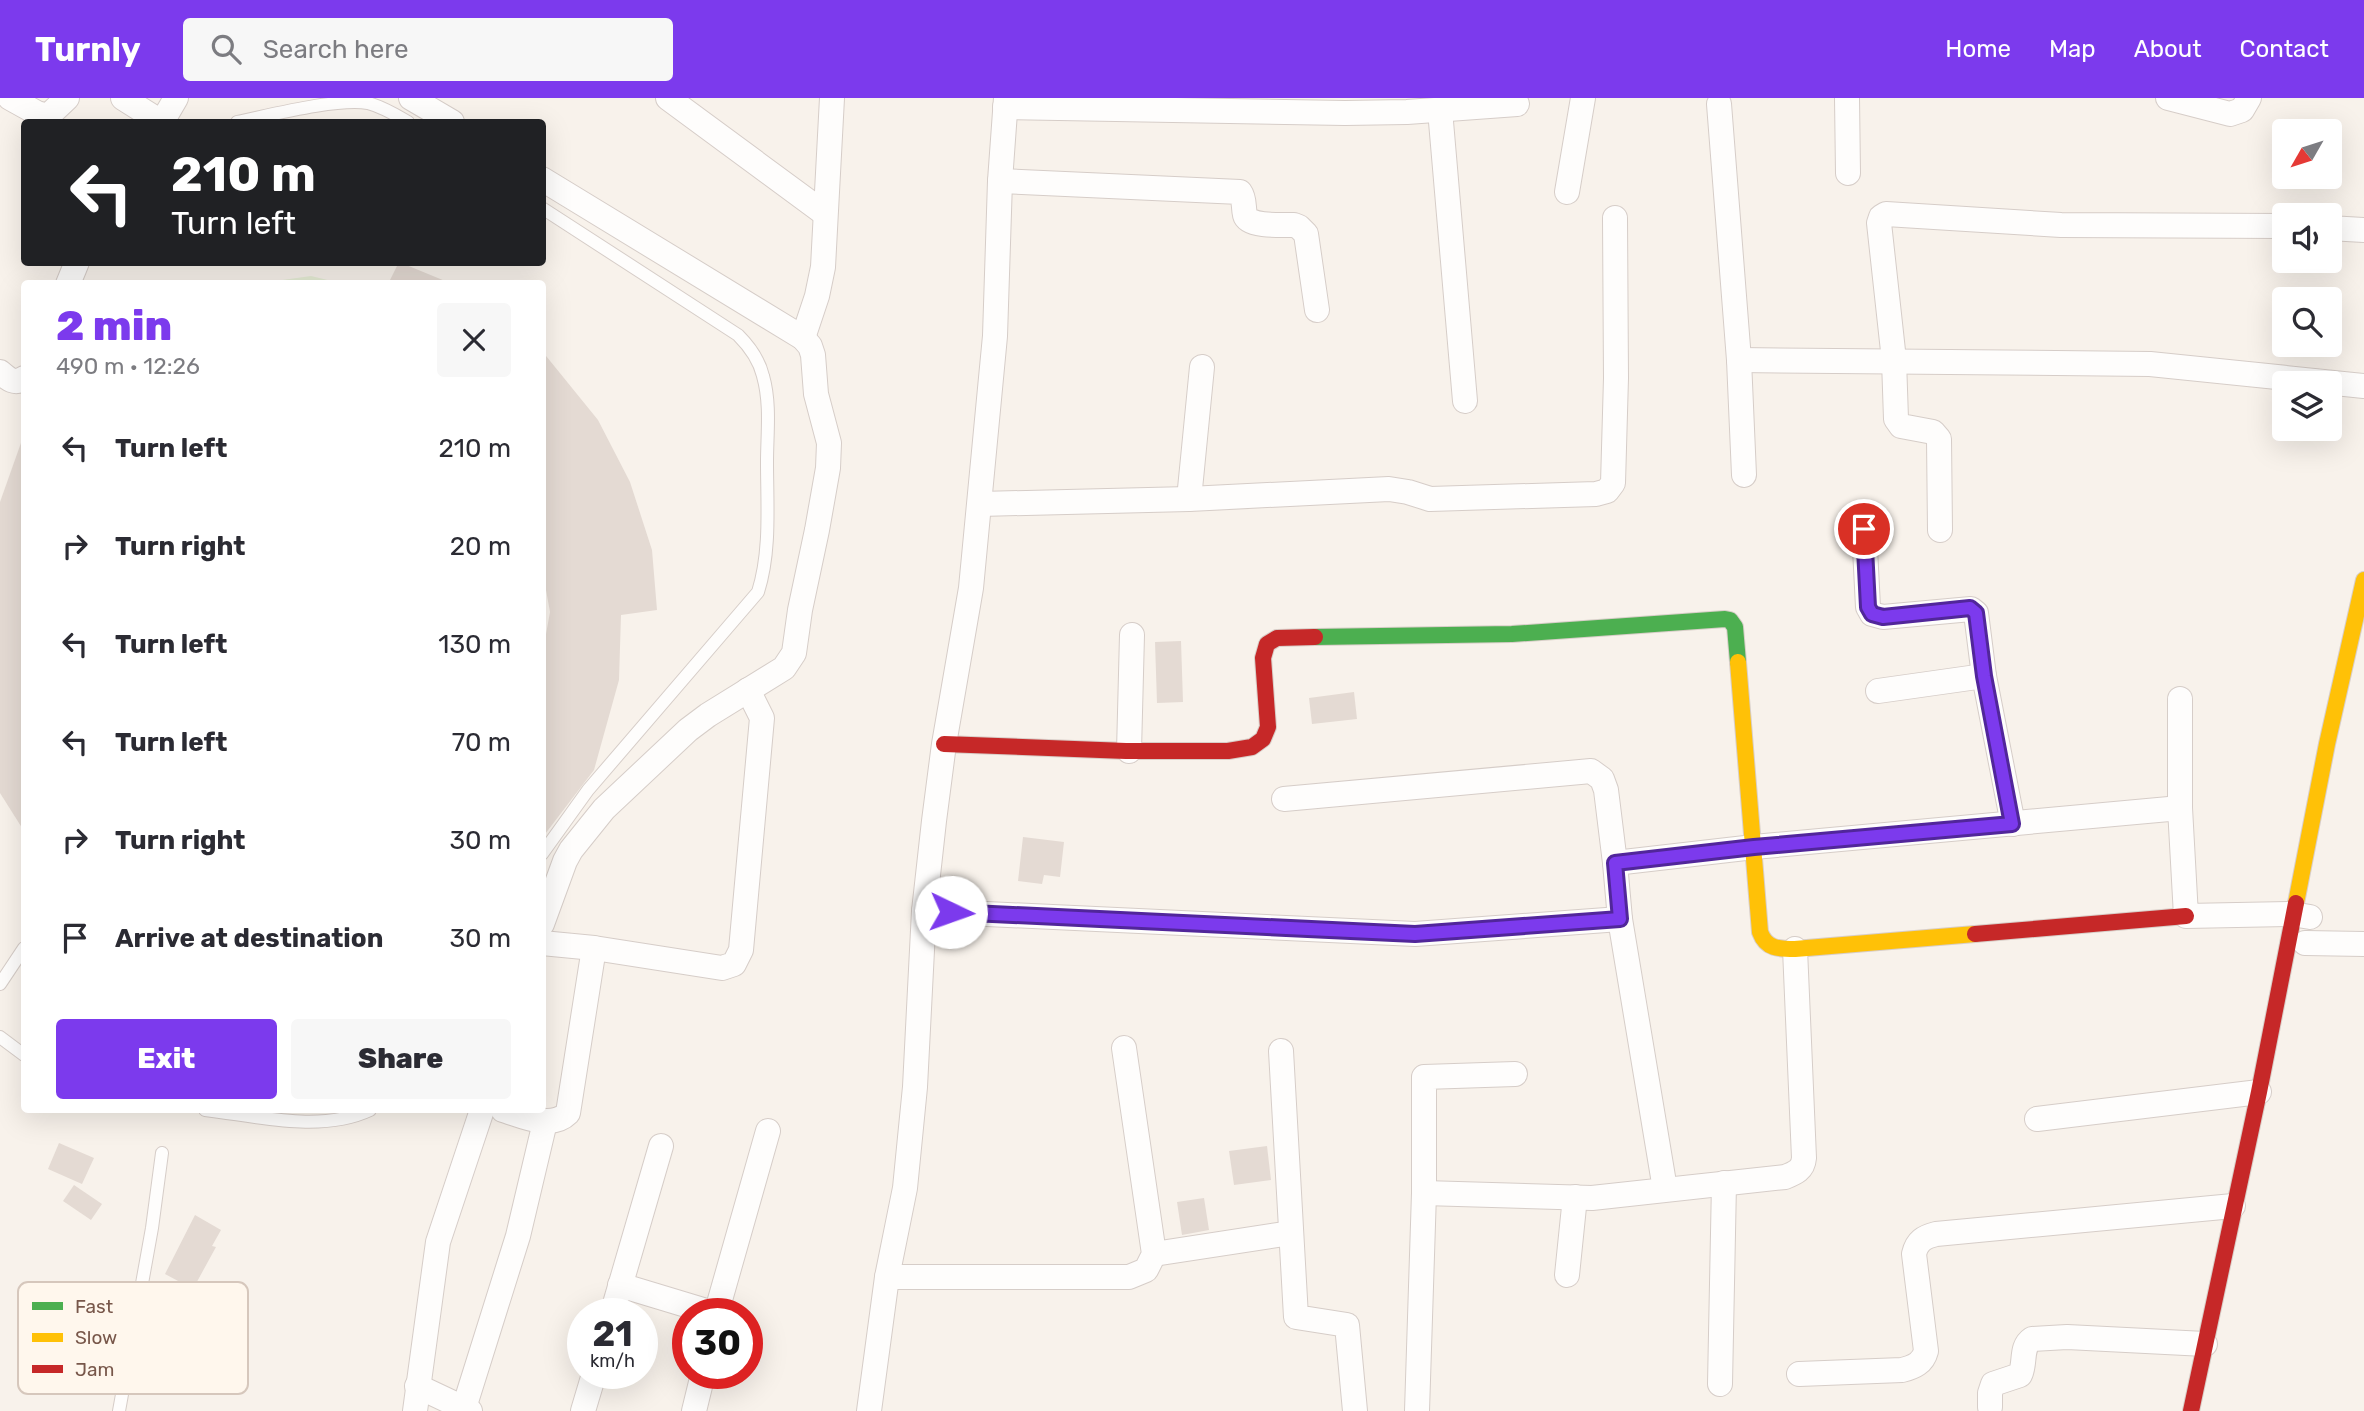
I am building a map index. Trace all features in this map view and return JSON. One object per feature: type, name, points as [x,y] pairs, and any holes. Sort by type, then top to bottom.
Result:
[{"type":"street","points":[[9,98],[48,116],[67,98]]},
{"type":"street","points":[[123,98],[157,119]]},
{"type":"street","points":[[164,119],[176,98]]},
{"type":"street","points":[[411,98],[447,119]]},
{"type":"street","points":[[668,98],[824,213]]},
{"type":"street","points":[[803,338],[823,267],[832,98]]},
{"type":"street","points":[[1567,192],[1583,98]]},
{"type":"street","points":[[1847,98],[1848,173]]},
{"type":"street","points":[[2168,98],[2230,114],[2242,110],[2249,98]]},
{"type":"street","points":[[869,1411],[887,1277],[905,1188],[915,1087],[924,911],[944,744],[971,588],[995,336],[1000,181],[1006,103],[1345,113],[1517,104]]},
{"type":"street","points":[[1719,104],[1739,360],[1744,475]]},
{"type":"street","points":[[1440,110],[1465,401]]},
{"type":"street","points":[[546,181],[803,338],[813,355],[816,394],[829,443],[828,468],[794,653],[785,667],[688,730],[604,809],[571,850],[546,913]]},
{"type":"street","points":[[1000,181],[1240,192],[1248,221],[1299,226],[1306,234],[1317,310]]},
{"type":"street","points":[[1940,530],[1938,439],[1933,432],[1901,426],[1898,423],[1879,223],[1881,217],[1886,214],[2061,225],[2272,226]]},
{"type":"street","points":[[979,504],[1189,499],[1389,489],[1430,499],[1596,494],[1607,491],[1613,483],[1616,378],[1615,218]]},
{"type":"street","points":[[2342,229],[2364,230]]},
{"type":"street","points":[[1739,360],[2150,363],[2364,387]]},
{"type":"street","points":[[1189,499],[1202,367]]},
{"type":"street","points":[[0,372],[15,382],[21,379]]},
{"type":"street","points":[[1864,529],[1872,614],[1883,617],[1973,610],[1977,618],[1984,676],[2012,824]]},
{"type":"street","points":[[2364,580],[2327,744],[2305,912],[2304,950],[2364,944]]},
{"type":"street","points":[[944,744],[1129,751],[1235,750],[1253,747],[1259,743],[1268,727],[1263,658],[1267,644],[1277,638],[1513,634],[1726,619],[1735,627],[1761,937],[1763,942],[1771,947],[1795,949],[2186,916],[2305,912]]},
{"type":"street","points":[[1129,751],[1132,635]]},
{"type":"street","points":[[1878,691],[1984,676]]},
{"type":"street","points":[[546,943],[722,968],[729,967],[738,958],[741,950],[762,718],[748,690]]},
{"type":"street","points":[[2180,699],[2180,808],[2186,916]]},
{"type":"street","points":[[1284,799],[1591,771],[1602,779],[1606,790],[1620,919],[1664,1189]]},
{"type":"street","points":[[1615,863],[1754,847],[2180,808]]},
{"type":"street","points":[[924,911],[1415,934],[1620,919]]},
{"type":"street","points":[[2191,1411],[2259,1092],[2305,912]]},
{"type":"street","points":[[514,1113],[545,1122],[563,1118],[571,1108],[594,948]]},
{"type":"street","points":[[1424,1193],[1575,1198],[1614,1196],[1794,1174],[1803,1164],[1795,949]]},
{"type":"street","points":[[887,1277],[1129,1277],[1146,1270],[1154,1255],[1124,1048]]},
{"type":"street","points":[[1281,1051],[1296,1317],[1347,1325],[1355,1411]]},
{"type":"street","points":[[1417,1411],[1424,1193],[1424,1077],[1515,1074]]},
{"type":"street","points":[[2036,1119],[2259,1092]]},
{"type":"street","points":[[415,1411],[438,1242],[481,1113]]},
{"type":"street","points":[[417,1386],[467,1410],[518,1236],[545,1122]]},
{"type":"street","points":[[721,1298],[768,1131]]},
{"type":"street","points":[[616,1298],[661,1146]]},
{"type":"street","points":[[1720,1384],[1724,1183]]},
{"type":"street","points":[[1567,1275],[1575,1198]]},
{"type":"street","points":[[1799,1374],[1902,1370],[1922,1362],[1926,1351],[1914,1254],[1919,1242],[1925,1237],[2233,1206]]},
{"type":"street","points":[[1154,1255],[1291,1233]]},
{"type":"street","points":[[620,1285],[672,1301]]},
{"type":"street","points":[[1990,1407],[1993,1384],[2020,1375],[2025,1345],[2032,1339],[2067,1337],[2205,1344]]},
{"type":"street","points":[[583,1411],[590,1389]]},
{"type":"street","points":[[694,1411],[699,1389]]},
{"type":"lane","points":[[251,119],[332,102],[366,102],[403,119]]},
{"type":"lane","points":[[546,211],[738,335],[757,359],[768,396],[766,540],[764,572],[758,592],[588,790],[546,848]]},
{"type":"lane","points":[[1,979],[21,952]]},
{"type":"lane","points":[[0,1037],[21,1053]]},
{"type":"lane","points":[[233,1113],[323,1121],[352,1118],[363,1113]]},
{"type":"lane","points":[[142,1282],[162,1153]]},
{"type":"green space","points":[[311,276],[328,280],[282,280]]},
{"type":"building","points":[[397,266],[409,266],[443,280],[390,280]]},
{"type":"building","points":[[546,356],[598,420],[630,482],[652,550],[657,610],[621,615],[619,680],[594,770],[546,833],[546,634],[550,612],[546,590]]},
{"type":"building","points":[[21,443],[21,826],[0,793],[0,502]]},
{"type":"building","points":[[1181,641],[1183,702],[1157,703],[1155,642]]},
{"type":"building","points":[[1354,692],[1357,719],[1312,724],[1309,698]]},
{"type":"building","points":[[1023,837],[1064,842],[1060,877],[1044,875],[1042,884],[1018,881]]},
{"type":"building","points":[[59,1143],[94,1158],[82,1184],[48,1169]]},
{"type":"building","points":[[1267,1146],[1271,1180],[1234,1185],[1229,1151]]},
{"type":"building","points":[[74,1185],[102,1204],[91,1220],[63,1201]]},
{"type":"building","points":[[1204,1198],[1209,1230],[1182,1235],[1177,1202]]},
{"type":"building","points":[[195,1215],[221,1230],[212,1246],[216,1247],[197,1282],[180,1282],[165,1274]]},
{"type":"traffic: fast","points":[[1315,637],[1512,634],[1725,619],[1730,620],[1735,627],[1738,662]]},
{"type":"traffic: slow","points":[[2296,903],[2327,744],[2364,580]]},
{"type":"traffic: slow","points":[[1738,662],[1760,932],[1766,942],[1778,948],[1795,949],[1975,934]]},
{"type":"traffic: jam","points":[[944,744],[1126,751],[1228,751],[1252,747],[1263,739],[1268,727],[1263,658],[1267,644],[1277,638],[1315,637]]},
{"type":"traffic: jam","points":[[2191,1411],[2296,903]]},
{"type":"traffic: jam","points":[[1975,934],[2186,916]]},
{"type":"route","points":[[951,912],[1415,934],[1620,919],[1615,863],[1754,847],[2012,824],[1984,676],[1976,613],[1970,608],[1883,617],[1872,614],[1868,607],[1864,529]]}]
